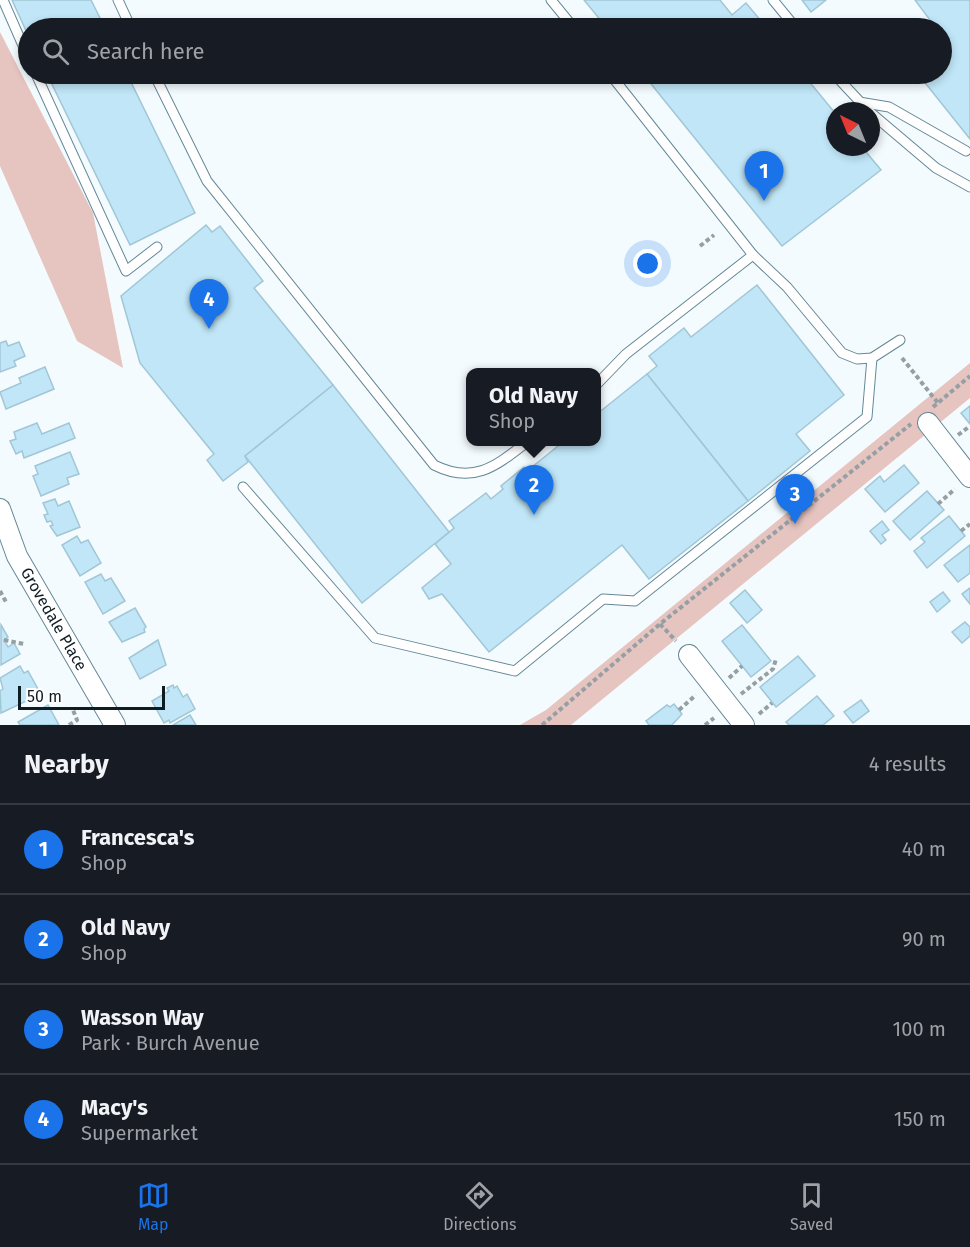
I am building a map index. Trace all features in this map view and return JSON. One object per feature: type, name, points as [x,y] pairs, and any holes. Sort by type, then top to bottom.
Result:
[{"type":"street","points":[[924,418],[963,483]]},
{"type":"street","name":"Grovedale Place","points":[[0,509],[17,556],[115,725]]},
{"type":"street","points":[[689,655],[750,720]]},
{"type":"lane","points":[[3,0],[18,34]]},
{"type":"lane","points":[[118,0],[126,18]]},
{"type":"lane","points":[[552,0],[566,18]]},
{"type":"lane","points":[[773,0],[788,18]]},
{"type":"lane","points":[[41,84],[126,271],[157,247]]},
{"type":"lane","points":[[159,84],[207,181],[434,465],[447,472],[464,475],[488,470],[520,446]]},
{"type":"lane","points":[[618,84],[753,255],[787,287],[842,353],[857,358],[872,358],[900,340]]},
{"type":"lane","points":[[843,84],[860,102]]},
{"type":"lane","points":[[880,105],[889,107],[966,151]]},
{"type":"lane","points":[[880,120],[936,168],[970,188]]},
{"type":"lane","points":[[601,380],[626,354],[753,255]]},
{"type":"lane","points":[[243,487],[375,638],[515,671],[603,598],[635,601],[867,417],[872,358]]},
{"type":"path","points":[[700,246],[714,235]]},
{"type":"path","points":[[902,358],[938,402]]},
{"type":"path","points":[[542,725],[660,624],[924,418],[938,402],[970,376]]},
{"type":"path","points":[[957,436],[970,426]]},
{"type":"path","points":[[938,504],[963,483]]},
{"type":"path","points":[[961,531],[970,524]]},
{"type":"path","points":[[0,591],[6,602]]},
{"type":"path","points":[[660,624],[689,655]]},
{"type":"path","points":[[4,640],[24,644]]},
{"type":"path","points":[[741,694],[773,669],[776,659]]},
{"type":"path","points":[[728,678],[742,666]]},
{"type":"path","points":[[679,710],[697,694]]},
{"type":"path","points":[[750,720],[772,703]]},
{"type":"path","points":[[69,725],[77,720],[73,710]]},
{"type":"path","points":[[705,725],[716,717]]},
{"type":"shaded area","points":[[0,32],[18,67],[18,84],[27,84],[93,213],[123,368],[77,341],[0,166]]},
{"type":"shaded area","points":[[970,363],[970,398],[571,725],[520,725],[546,710]]},
{"type":"building","points":[[12,0],[91,0],[100,18],[20,18]]},
{"type":"building","points":[[584,0],[720,0],[732,15],[746,3],[759,18],[599,18]]},
{"type":"building","points":[[802,0],[826,0],[811,12]]},
{"type":"building","points":[[915,0],[970,0],[970,139],[926,84],[952,84],[952,18],[928,18]]},
{"type":"building","points":[[52,84],[132,84],[195,213],[130,245]]},
{"type":"building","points":[[651,84],[811,84],[826,102],[826,156],[869,156],[881,170],[782,246]]},
{"type":"building","points":[[206,225],[212,232],[220,226],[263,281],[254,288],[333,385],[245,456],[248,462],[223,481],[207,460],[214,454],[140,363],[121,296]]},
{"type":"building","points":[[757,285],[844,395],[796,434],[810,451],[748,501],[647,374],[657,366],[649,356],[684,328],[691,337]]},
{"type":"building","points":[[6,341],[8,346],[19,342],[25,356],[14,361],[16,366],[0,372],[0,343]]},
{"type":"building","points":[[45,367],[54,389],[6,409],[0,392],[21,383],[19,378]]},
{"type":"building","points":[[647,374],[748,501],[649,579],[622,545],[489,652],[442,594],[429,599],[422,588],[451,564],[435,544],[454,528],[449,521],[486,493],[491,499],[503,489],[501,486],[524,467],[527,471],[558,446],[601,446],[601,411]]},
{"type":"building","points":[[333,385],[449,532],[362,603],[245,456]]},
{"type":"building","points":[[970,406],[970,424],[961,413]]},
{"type":"building","points":[[37,423],[42,434],[69,423],[75,438],[24,458],[22,451],[16,454],[10,441],[16,439],[14,432]]},
{"type":"building","points":[[70,452],[79,474],[67,478],[69,484],[41,496],[33,476],[38,474],[35,466]]},
{"type":"building","points":[[904,465],[919,483],[885,512],[865,489],[880,476],[884,482]]},
{"type":"building","points":[[927,491],[944,510],[910,540],[893,521]]},
{"type":"building","points":[[55,499],[58,506],[69,501],[80,527],[57,536],[50,526],[53,525],[51,521],[47,522],[44,515],[48,514],[43,503]]},
{"type":"building","points":[[949,516],[965,536],[927,568],[914,551],[925,542],[921,538]]},
{"type":"building","points":[[882,521],[889,530],[882,535],[886,540],[881,544],[870,531]]},
{"type":"building","points":[[77,536],[81,543],[88,540],[101,563],[80,576],[62,545]]},
{"type":"building","points":[[970,545],[970,573],[958,582],[944,565]]},
{"type":"building","points":[[101,574],[105,581],[111,578],[125,601],[103,614],[85,582]]},
{"type":"building","points":[[970,588],[970,604],[962,594]]},
{"type":"building","points":[[745,590],[762,610],[747,623],[730,603]]},
{"type":"building","points":[[943,592],[950,601],[937,612],[930,602]]},
{"type":"building","points":[[135,608],[146,627],[145,632],[122,642],[109,622]]},
{"type":"building","points":[[965,622],[970,627],[970,636],[962,643],[952,632]]},
{"type":"building","points":[[1,625],[8,637],[4,640],[8,647],[14,643],[20,654],[1,665]]},
{"type":"building","points":[[742,625],[771,661],[751,677],[722,641]]},
{"type":"building","points":[[158,640],[166,665],[140,679],[129,658]]},
{"type":"building","points":[[798,656],[815,676],[776,707],[760,687]]},
{"type":"building","points":[[20,666],[24,673],[28,671],[38,689],[34,691],[37,696],[1,713],[0,691],[3,689],[0,678]]},
{"type":"building","points":[[173,685],[174,688],[177,686],[183,697],[187,694],[195,709],[170,723],[169,720],[164,723],[152,701],[169,691],[167,688]]},
{"type":"building","points":[[817,696],[834,716],[823,725],[789,725],[786,722]]},
{"type":"building","points":[[861,700],[869,711],[853,723],[844,712]]},
{"type":"building","points":[[674,704],[682,714],[672,725],[649,725],[646,721],[667,705],[670,707]]},
{"type":"building","points":[[48,705],[59,725],[20,725],[18,722]]},
{"type":"building","points":[[190,715],[196,725],[173,725]]},
{"type":"place","name":"Francesca's","points":[[764,201]]},
{"type":"place","name":"Macy's","points":[[209,329]]},
{"type":"place","name":"Old Navy","points":[[534,515]]},
{"type":"place","name":"Wasson Way","points":[[795,524]]}]
